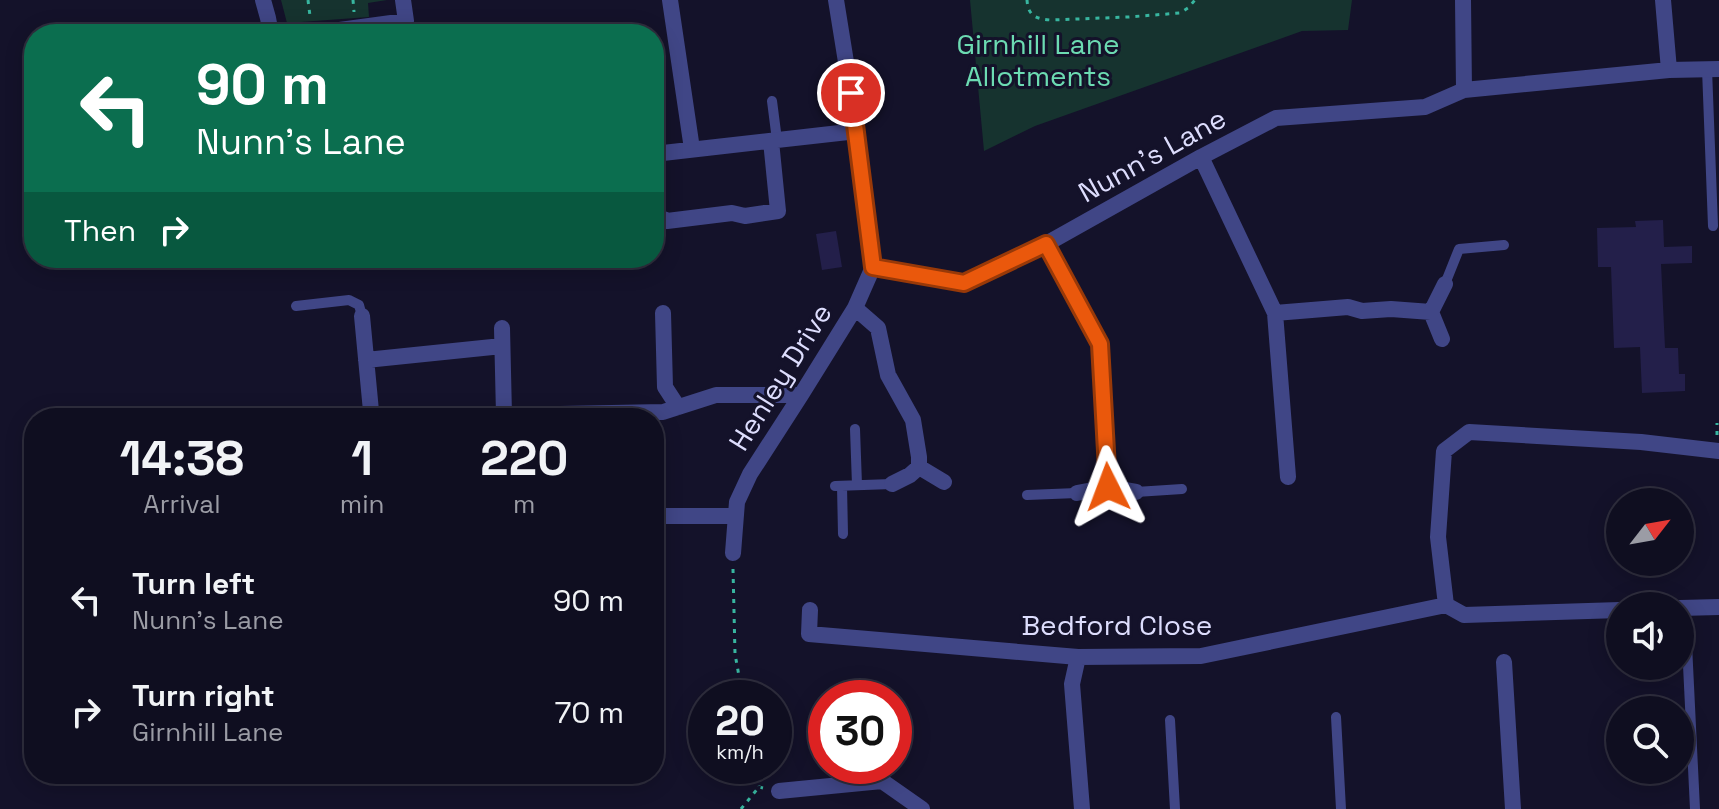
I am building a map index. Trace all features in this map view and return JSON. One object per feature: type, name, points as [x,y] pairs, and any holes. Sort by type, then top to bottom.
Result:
[{"type":"street","points":[[263,0],[269,24]]},
{"type":"street","points":[[365,24],[406,21],[403,0]]},
{"type":"street","points":[[670,0],[692,149]]},
{"type":"street","points":[[836,0],[857,131],[873,267]]},
{"type":"street","points":[[1463,0],[1464,90]]},
{"type":"street","points":[[1663,0],[1669,70]]},
{"type":"street","name":"Nunn's Lane","points":[[873,267],[964,283],[1046,244],[1276,118],[1425,107],[1464,90],[1669,70],[1713,69]]},
{"type":"street","points":[[664,153],[857,131]]},
{"type":"street","points":[[664,220],[732,213],[745,216],[778,211],[774,140]]},
{"type":"street","points":[[1201,157],[1275,313],[1288,477]]},
{"type":"street","points":[[1046,244],[1100,344],[1108,487]]},
{"type":"street","name":"Henley Drive","points":[[733,553],[737,502],[750,474],[855,308],[873,267]]},
{"type":"street","points":[[1442,339],[1431,312],[1445,284]]},
{"type":"street","points":[[1275,313],[1348,307],[1362,311],[1391,309],[1431,312]]},
{"type":"street","points":[[855,308],[878,328],[888,375],[913,420],[919,467],[892,484]]},
{"type":"street","points":[[663,313],[665,387],[678,407]]},
{"type":"street","points":[[362,316],[371,408]]},
{"type":"street","points":[[502,328],[504,408]]},
{"type":"street","points":[[366,360],[502,346]]},
{"type":"street","points":[[664,412],[716,395],[801,395]]},
{"type":"street","points":[[1446,605],[1438,537],[1444,451],[1469,432],[1641,442],[1719,451]]},
{"type":"street","points":[[919,467],[944,482]]},
{"type":"street","points":[[1077,493],[1108,487],[1136,492]]},
{"type":"street","points":[[664,516],[735,516]]},
{"type":"street","name":"Bedford Close","points":[[810,610],[809,634],[1078,657],[1201,656],[1446,605],[1464,615],[1606,610]]},
{"type":"street","points":[[1694,608],[1719,607]]},
{"type":"street","points":[[1078,657],[1072,684],[1082,809]]},
{"type":"street","points":[[1504,662],[1513,809]]},
{"type":"street","points":[[779,791],[882,781],[922,809]]},
{"type":"lane","points":[[1713,69],[1713,226]]},
{"type":"lane","points":[[772,101],[774,140]]},
{"type":"lane","points":[[1445,284],[1459,249],[1504,245]]},
{"type":"lane","points":[[296,306],[349,300],[359,305],[362,316]]},
{"type":"lane","points":[[855,429],[857,485]]},
{"type":"lane","points":[[843,534],[839,486],[892,484]]},
{"type":"lane","points":[[1136,492],[1182,489]]},
{"type":"lane","points":[[1027,495],[1077,493]]},
{"type":"lane","points":[[1689,680],[1695,809]]},
{"type":"lane","points":[[1336,717],[1341,809]]},
{"type":"lane","points":[[1170,720],[1175,809]]},
{"type":"path","points":[[308,0],[310,24]]},
{"type":"path","points":[[1027,0],[1033,16],[1051,20],[1180,13],[1195,0]]},
{"type":"path","points":[[733,553],[735,654],[740,680]]},
{"type":"path","points":[[759,787],[779,791]]},
{"type":"path","points":[[741,809],[759,787]]},
{"type":"green space","points":[[281,0],[387,0],[368,3],[369,17],[287,23]]},
{"type":"green space","name":"Girnhill Lane Allotments","points":[[970,0],[1352,0],[1348,30],[1302,31],[1035,126],[984,151]]},
{"type":"building","points":[[1663,220],[1664,247],[1692,246],[1692,263],[1661,264],[1665,348],[1678,348],[1679,374],[1685,374],[1685,391],[1642,393],[1640,347],[1614,348],[1611,267],[1598,267],[1597,228],[1636,227],[1635,221]]},
{"type":"building","points":[[836,231],[842,267],[822,270],[816,234]]},
{"type":"route","points":[[851,93],[873,267],[964,283],[1046,244],[1100,344],[1108,487]]}]
